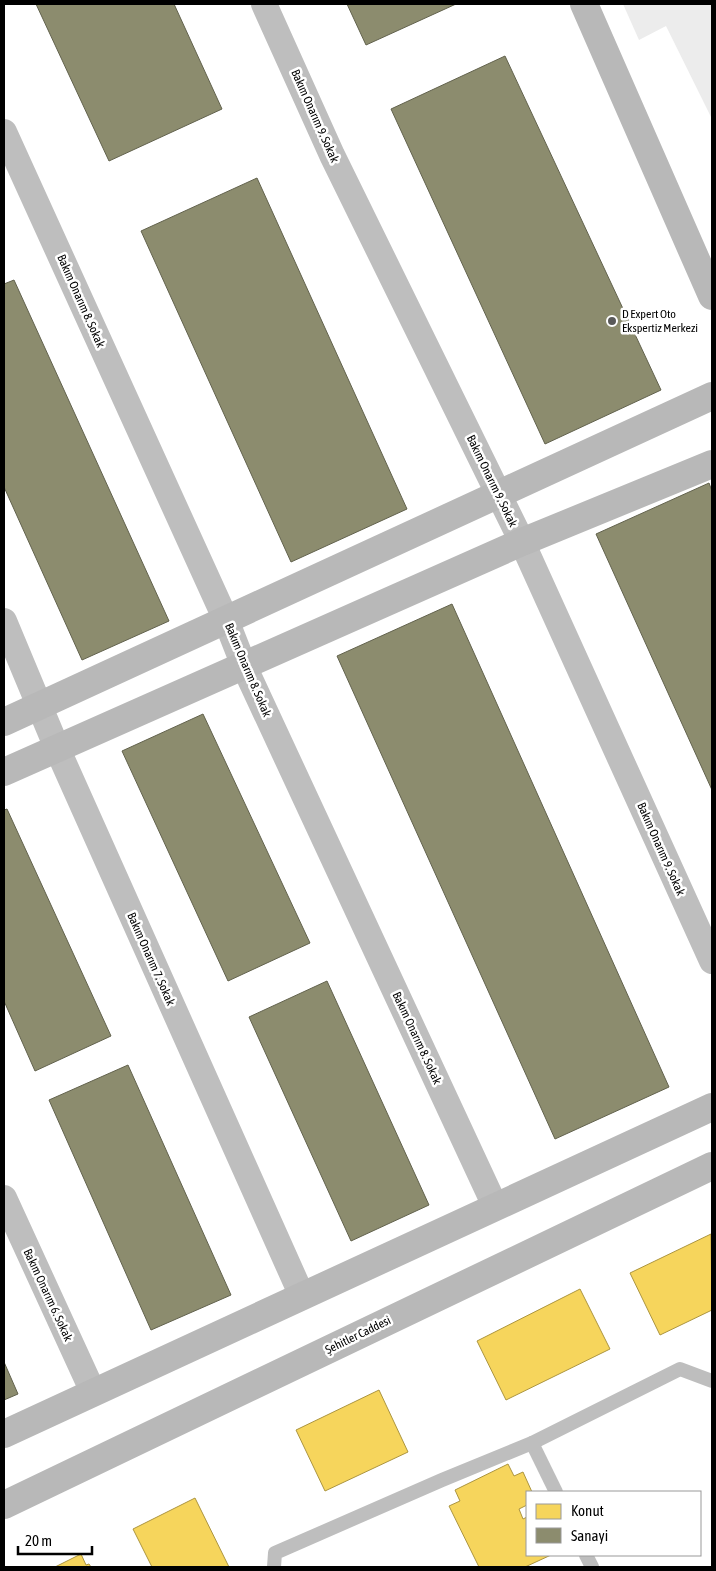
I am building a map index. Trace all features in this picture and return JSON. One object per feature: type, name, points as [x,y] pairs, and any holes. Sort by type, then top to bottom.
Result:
[{"type":"street","name":"Bakım Onarım 9. Sokak","points":[[264,4],[332,154],[522,542],[712,961]]},
{"type":"street","points":[[584,4],[712,296]]},
{"type":"street","name":"Bakım Onarım 8. Sokak","points":[[4,132],[226,620],[244,666],[495,1206]]},
{"type":"street","points":[[4,722],[712,396]]},
{"type":"street","points":[[4,772],[522,542],[712,464]]},
{"type":"street","name":"Bakım Onarım 7. Sokak","points":[[4,621],[57,748],[302,1296]]},
{"type":"street","points":[[4,1434],[495,1206],[712,1108]]},
{"type":"street","name":"Şehitler Caddesi","points":[[4,1505],[712,1166]]},
{"type":"street","name":"Bakım Onarım 6. Sokak","points":[[4,1198],[93,1392]]},
{"type":"lane","points":[[274,1567],[275,1553],[532,1443],[680,1368],[712,1381]]},
{"type":"lane","points":[[532,1443],[556,1491]]},
{"type":"shaded area","points":[[623,4],[712,4],[712,119],[666,26],[639,40]]},
{"type":"building: Konut","points":[[711,1234],[712,1310],[660,1335],[630,1273]]},
{"type":"building: Konut","points":[[580,1289],[610,1349],[506,1400],[477,1341]]},
{"type":"building: Konut","points":[[379,1390],[408,1452],[325,1491],[296,1430]]},
{"type":"building: Konut","points":[[508,1464],[514,1476],[523,1472],[532,1491],[526,1491],[526,1506],[519,1509],[523,1519],[526,1518],[526,1556],[549,1556],[525,1567],[479,1567],[449,1506],[460,1501],[455,1490]]},
{"type":"building: Konut","points":[[195,1498],[229,1567],[152,1567],[133,1529]]},
{"type":"building: Konut","points":[[81,1554],[86,1565],[89,1564],[91,1567],[55,1567]]},
{"type":"building: Sanayi","points":[[36,4],[174,4],[222,109],[109,161]]},
{"type":"building: Sanayi","points":[[347,4],[456,4],[366,45]]},
{"type":"building: Sanayi","points":[[505,56],[661,390],[545,444],[391,109]]},
{"type":"building: Sanayi","points":[[257,178],[407,509],[291,562],[141,231]]},
{"type":"building: Sanayi","points":[[14,280],[169,621],[82,660],[4,487],[4,284]]},
{"type":"building: Sanayi","points":[[709,483],[712,491],[712,790],[596,534]]},
{"type":"building: Sanayi","points":[[452,604],[669,1087],[555,1139],[337,656]]},
{"type":"building: Sanayi","points":[[203,714],[310,943],[228,981],[122,751]]},
{"type":"building: Sanayi","points":[[7,809],[111,1036],[35,1071],[4,1001],[4,810]]},
{"type":"building: Sanayi","points":[[327,981],[429,1205],[351,1241],[249,1017]]},
{"type":"building: Sanayi","points":[[128,1065],[231,1295],[151,1330],[49,1100]]},
{"type":"building: Sanayi","points":[[4,1362],[18,1394],[4,1400]]},
{"type":"place","name":"D Expert Oto Ekspertiz Merkezi","points":[[612,321]]}]
